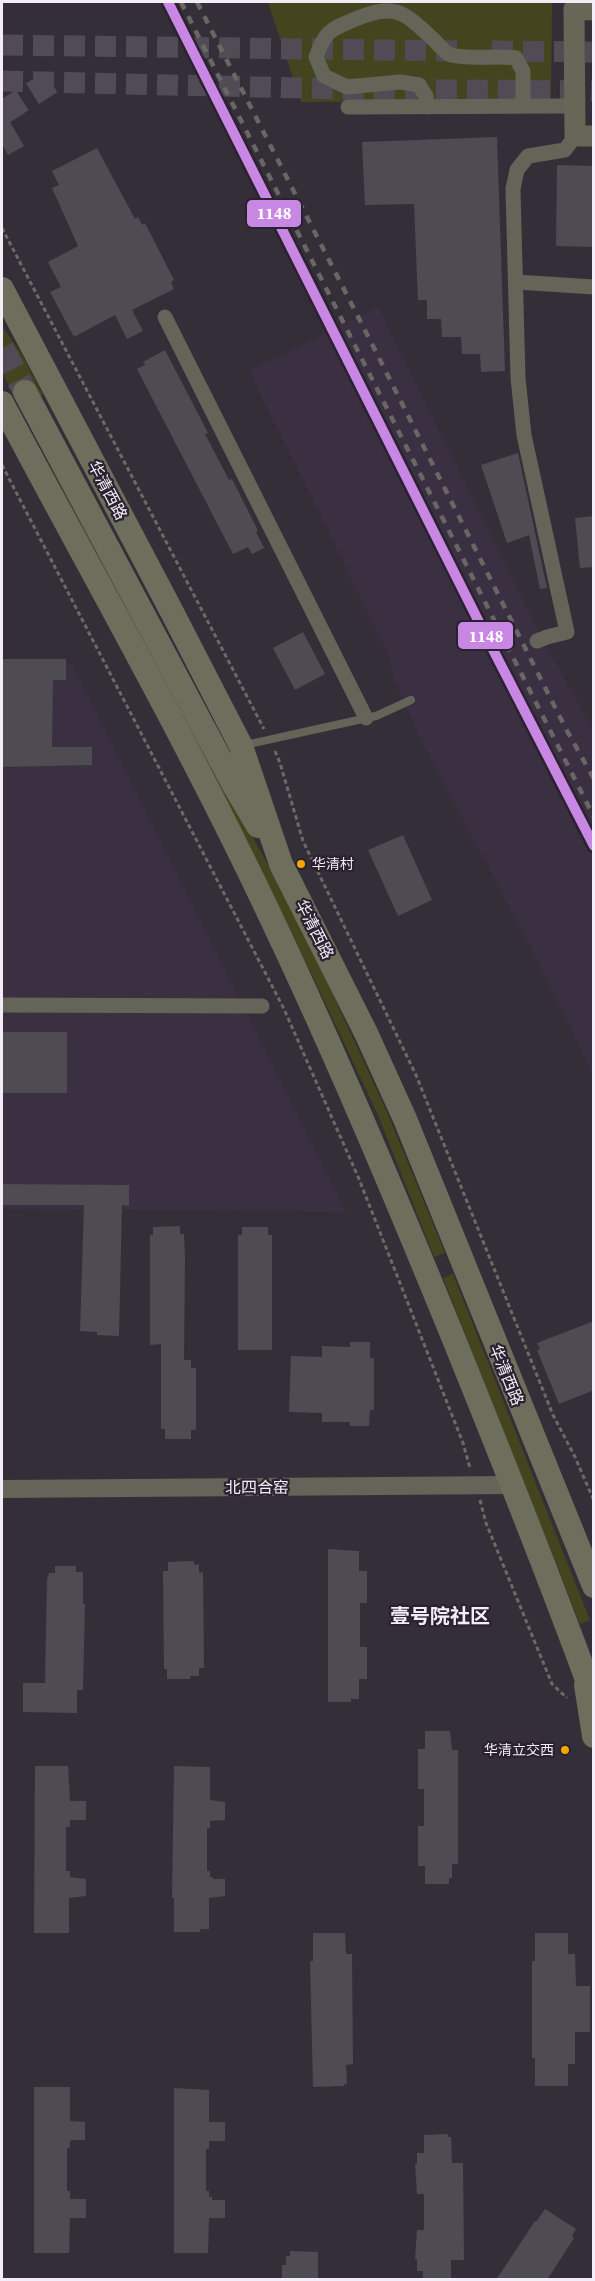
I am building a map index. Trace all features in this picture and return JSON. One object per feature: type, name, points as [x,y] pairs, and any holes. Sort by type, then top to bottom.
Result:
[{"type":"main road","points":[[580,7],[575,106],[584,136]]},
{"type":"main road","name":"华清西路","points":[[2,289],[241,746],[281,864],[357,1014],[405,1119],[594,1586]]},
{"type":"main road","points":[[25,392],[235,787],[281,864]]},
{"type":"main road","name":"华清西路","points":[[2,404],[189,754],[263,901],[332,1048],[380,1159],[513,1485],[594,1699]]},
{"type":"main road","points":[[583,1671],[594,1736]]},
{"type":"street","points":[[428,107],[426,96],[419,85],[400,82],[347,87],[324,76],[316,57],[323,37],[339,26],[387,9],[409,17],[448,54],[465,57],[498,55],[516,58],[523,71],[523,106]]},
{"type":"street","points":[[348,107],[575,106]]},
{"type":"street","points":[[537,641],[547,636],[567,632],[524,435],[518,378],[513,189],[517,170],[528,156],[565,150],[584,136]]},
{"type":"street","points":[[516,282],[594,287]]},
{"type":"street","points":[[165,317],[366,718]]},
{"type":"street","points":[[2,1005],[262,1006]]},
{"type":"street","name":"北四合窑","points":[[2,1489],[513,1485]]},
{"type":"lane","points":[[241,746],[376,716],[411,700]]},
{"type":"path","points":[[2,228],[280,763],[303,841],[416,1075],[553,1415],[594,1501]]},
{"type":"path","points":[[2,465],[284,1009],[359,1179],[463,1443],[486,1523],[552,1684],[567,1699]]},
{"type":"shaded area","points":[[268,2],[552,2],[551,100],[301,102]]},
{"type":"shaded area","points":[[378,307],[541,636],[593,730],[593,1075],[535,956],[416,730],[394,679],[387,651],[249,371]]},
{"type":"shaded area","points":[[2,326],[22,355],[43,395],[24,404],[210,760],[278,883],[321,969],[387,1112],[445,1253],[434,1257],[378,1115],[312,975],[2,372]]},
{"type":"shaded area","points":[[2,662],[72,664],[346,1212],[2,1209]]},
{"type":"shaded area","points":[[453,1274],[590,1620],[580,1624],[443,1278]]},
{"type":"building","points":[[2,108],[24,146],[8,155],[2,144]]},
{"type":"building","points":[[497,137],[505,371],[481,372],[480,354],[462,354],[461,337],[442,337],[441,319],[427,319],[427,300],[418,300],[414,204],[365,205],[362,142]]},
{"type":"building","points":[[97,148],[135,219],[138,217],[142,225],[145,223],[174,280],[171,282],[174,289],[132,310],[143,331],[127,339],[115,315],[74,337],[50,292],[61,287],[48,262],[78,246],[52,188],[59,185],[52,171]]},
{"type":"building","points":[[557,165],[594,166],[594,247],[556,246]]},
{"type":"building","points":[[165,350],[208,433],[205,434],[229,480],[232,479],[258,531],[256,532],[264,548],[252,554],[248,547],[233,554],[137,369],[145,365],[143,362]]},
{"type":"building","points":[[518,453],[547,588],[540,589],[529,535],[507,543],[481,465]]},
{"type":"building","points":[[594,516],[594,567],[580,568],[575,518]]},
{"type":"building","points":[[303,632],[325,674],[295,690],[273,648]]},
{"type":"building","points":[[2,659],[66,659],[66,680],[53,680],[52,747],[92,747],[92,765],[2,767]]},
{"type":"building","points":[[403,835],[432,900],[398,916],[368,850]]},
{"type":"building","points":[[2,1032],[67,1032],[67,1093],[2,1093]]},
{"type":"building","points":[[2,1184],[129,1185],[129,1206],[122,1205],[119,1336],[97,1335],[97,1332],[80,1331],[84,1205],[2,1205]]},
{"type":"building","points":[[180,1226],[180,1234],[184,1234],[185,1256],[184,1360],[191,1360],[191,1368],[196,1368],[196,1430],[191,1430],[191,1439],[165,1439],[165,1429],[161,1429],[161,1344],[150,1345],[150,1235],[153,1235],[153,1227]]},
{"type":"building","points":[[242,1227],[268,1227],[268,1235],[272,1235],[272,1350],[238,1350],[238,1235],[242,1235]]},
{"type":"building","points":[[594,1321],[594,1390],[559,1404],[537,1350],[540,1349],[537,1343]]},
{"type":"building","points":[[350,1342],[370,1342],[370,1358],[374,1358],[374,1410],[370,1410],[369,1426],[350,1426],[350,1422],[322,1422],[322,1413],[289,1412],[291,1356],[322,1357],[322,1346],[350,1347]]},
{"type":"building","points":[[328,1549],[359,1551],[359,1571],[367,1571],[367,1603],[360,1603],[360,1647],[367,1647],[367,1679],[359,1679],[359,1699],[351,1699],[351,1702],[328,1702]]},
{"type":"building","points":[[194,1561],[194,1565],[199,1564],[199,1573],[203,1572],[204,1668],[199,1668],[199,1676],[190,1676],[190,1679],[167,1679],[167,1669],[164,1669],[163,1571],[168,1571],[168,1562]]},
{"type":"building","points":[[55,1566],[76,1566],[76,1572],[83,1572],[83,1604],[85,1604],[83,1690],[77,1690],[77,1713],[23,1712],[23,1683],[45,1683],[47,1579],[49,1573],[55,1573]]},
{"type":"building","points":[[425,1731],[450,1731],[452,1750],[458,1750],[458,1864],[452,1864],[452,1878],[449,1878],[449,1884],[425,1884],[425,1866],[418,1866],[418,1826],[424,1826],[424,1789],[418,1789],[418,1749],[425,1749]]},
{"type":"building","points":[[35,1766],[68,1766],[70,1801],[86,1801],[86,1820],[70,1820],[70,1827],[66,1827],[66,1871],[70,1871],[70,1877],[86,1879],[86,1896],[69,1898],[69,1933],[34,1933]]},
{"type":"building","points":[[174,1766],[210,1767],[210,1800],[225,1802],[225,1820],[210,1821],[210,1828],[207,1828],[207,1871],[210,1871],[210,1877],[213,1879],[225,1879],[225,1896],[209,1898],[209,1929],[200,1929],[200,1932],[174,1932],[174,1898],[172,1898]]},
{"type":"building","points":[[313,1933],[345,1933],[346,1954],[352,1954],[353,2064],[346,2065],[347,2084],[344,2086],[313,2087],[310,1961],[313,1961]]},
{"type":"building","points":[[535,1933],[568,1933],[568,1954],[575,1954],[576,1986],[590,1986],[590,2032],[575,2032],[575,2064],[568,2064],[568,2086],[535,2086],[535,2058],[532,2058],[532,1961],[535,1961]]},
{"type":"building","points":[[34,2087],[70,2087],[70,2121],[85,2122],[85,2140],[70,2141],[70,2148],[67,2148],[67,2191],[70,2191],[70,2199],[86,2199],[86,2218],[70,2218],[69,2253],[34,2253]]},
{"type":"building","points":[[174,2088],[209,2090],[209,2122],[225,2122],[225,2141],[209,2141],[209,2149],[206,2149],[206,2191],[209,2191],[209,2197],[212,2197],[212,2200],[225,2200],[225,2218],[209,2218],[208,2253],[174,2253]]},
{"type":"building","points":[[448,2134],[448,2137],[451,2137],[452,2163],[463,2163],[464,2260],[451,2260],[451,2280],[423,2280],[423,2271],[417,2271],[417,2259],[415,2259],[417,2230],[424,2230],[424,2194],[417,2194],[415,2164],[417,2164],[417,2153],[424,2153],[424,2135]]},
{"type":"building","points":[[545,2209],[576,2229],[572,2236],[574,2238],[547,2280],[496,2280],[535,2221]]},
{"type":"building","points":[[290,2251],[318,2252],[318,2280],[282,2280],[282,2265],[286,2265],[286,2256],[290,2256]]},
{"type":"tunnel","points":[[2,45],[461,51]]},
{"type":"tunnel","points":[[492,51],[594,52]]},
{"type":"tunnel","points":[[2,81],[343,89],[594,91]]},
{"type":"tunnel","points":[[2,113],[51,82]]},
{"type":"tunnel","points":[[2,348],[25,392]]},
{"type":"railway","points":[[181,2],[594,817]]},
{"type":"railway","points":[[197,2],[566,729],[594,779]]},
{"type":"transit line","name":"1148","points":[[168,2],[594,846]]},
{"type":"place","name":"华清村","points":[[301,864]]},
{"type":"place","name":"华清立交西","points":[[565,1750]]},
{"type":"district","name":"壹号院社区","points":[[440,1616]]}]
